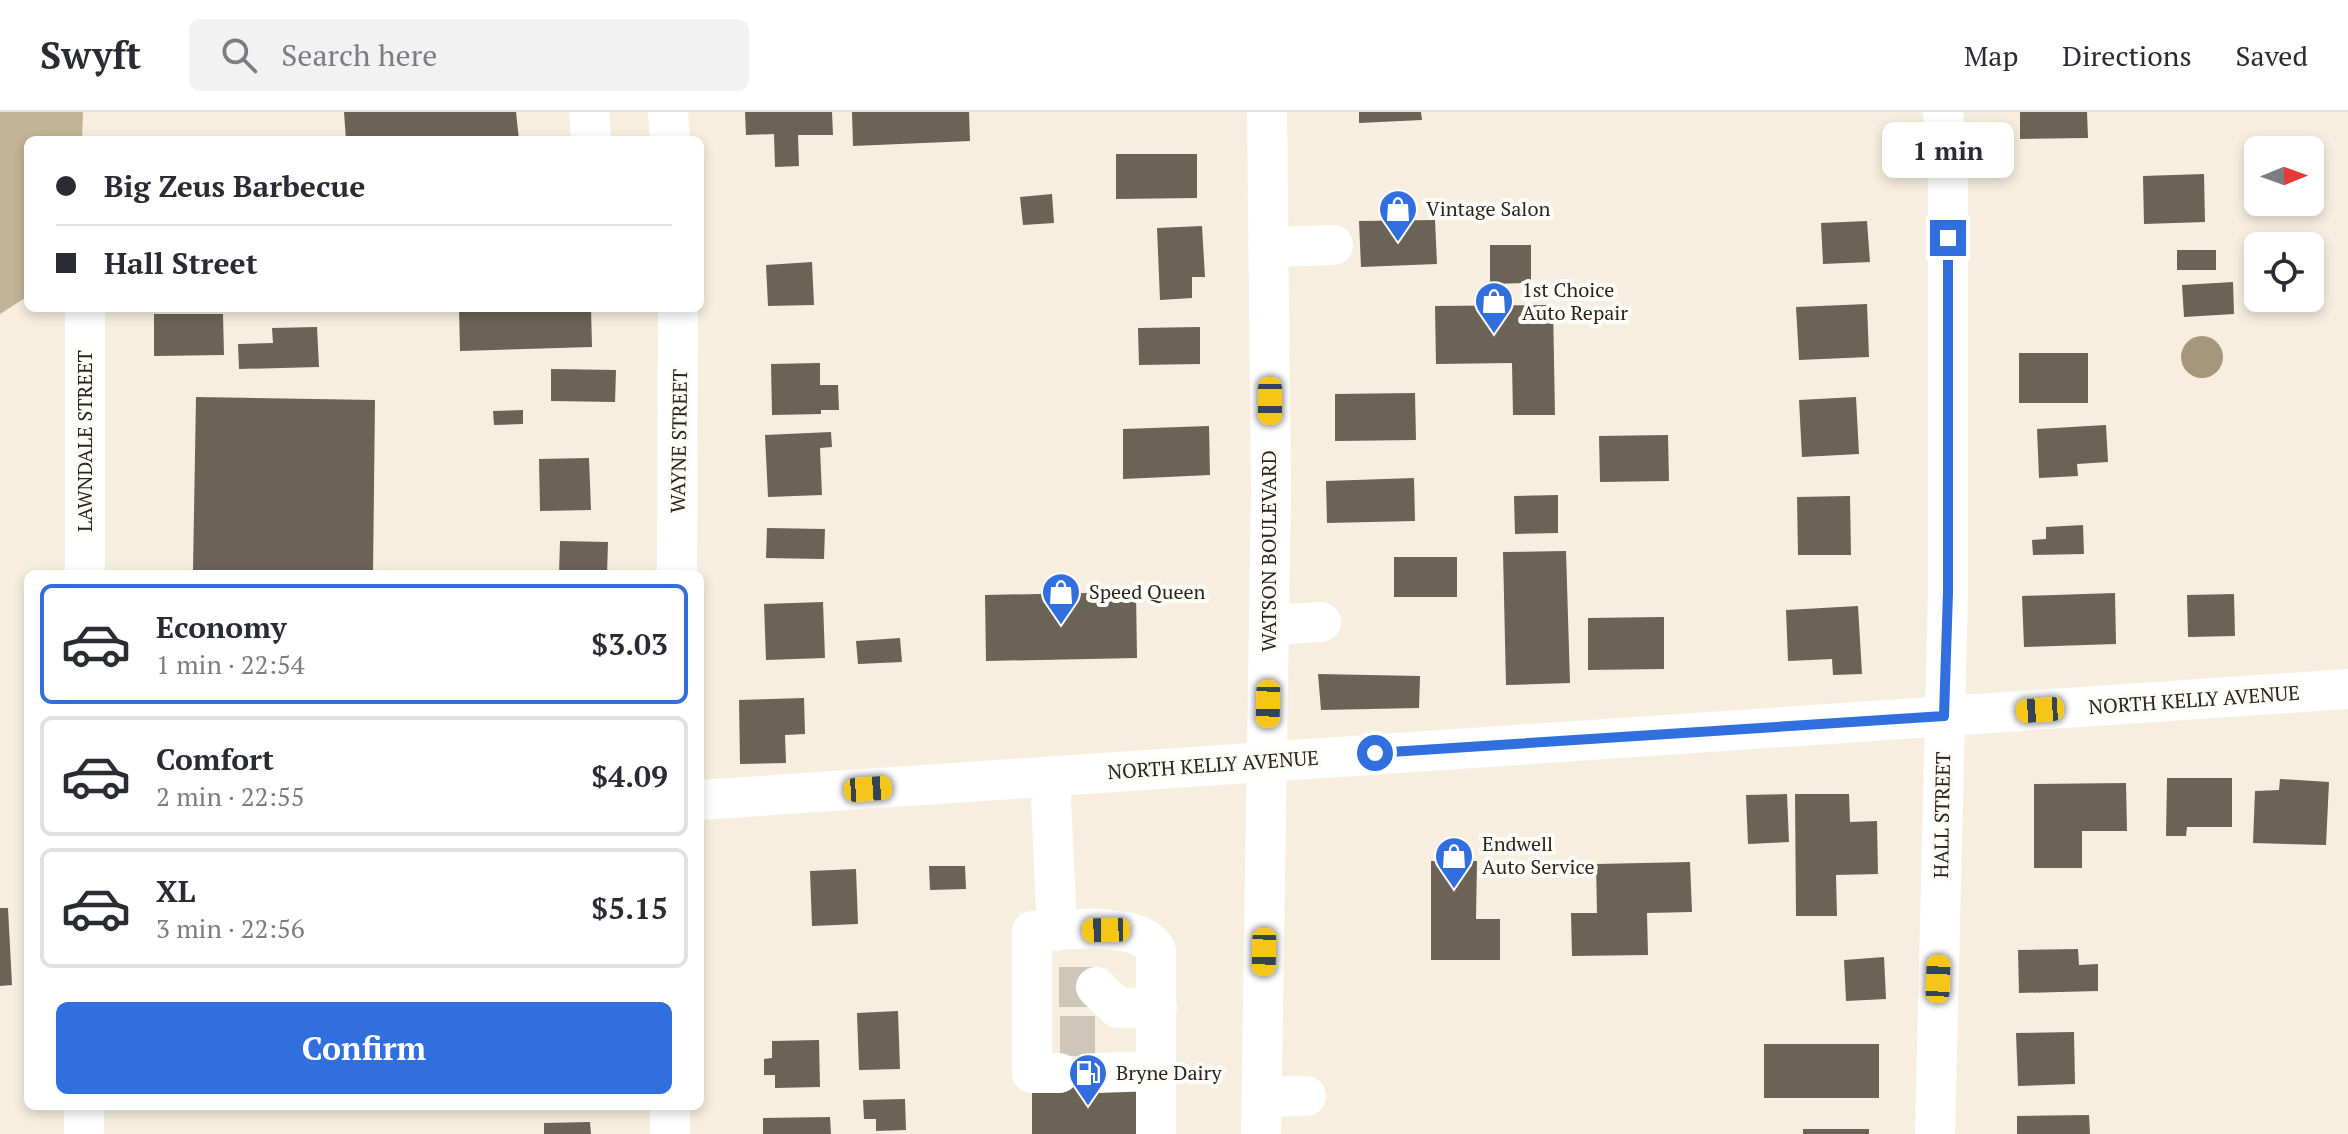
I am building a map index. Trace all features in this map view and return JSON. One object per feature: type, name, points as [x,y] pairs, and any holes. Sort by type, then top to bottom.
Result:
[{"type":"street","points":[[589,112],[591,136]]},
{"type":"street","points":[[668,112],[670,136]]},
{"type":"street","name":"WATSON BOULEVARD","points":[[1261,1116],[1269,625],[1267,112]]},
{"type":"street","name":"HALL STREET","points":[[1935,1134],[1948,592],[1948,268],[1943,112]]},
{"type":"street","points":[[1268,247],[1333,245]]},
{"type":"street","name":"LAWNDALE STREET","points":[[85,312],[85,570]]},
{"type":"street","name":"WAYNE STREET","points":[[677,570],[678,312]]},
{"type":"street","points":[[1269,625],[1321,622]]},
{"type":"street","name":"NORTH KELLY AVENUE","points":[[704,800],[1267,761],[1468,738],[1944,716],[2348,689]]},
{"type":"street","points":[[1050,776],[1057,931]]},
{"type":"street","points":[[1086,1024],[1156,950],[1149,939],[1131,930],[1032,931],[1086,1024],[1156,1071]]},
{"type":"street","points":[[1086,1024],[1156,1071]]},
{"type":"street","points":[[1156,1071],[1156,1134]]},
{"type":"street","points":[[1261,1116],[1306,1096]]},
{"type":"street","points":[[84,1110],[84,1134]]},
{"type":"street","points":[[670,1110],[670,1134]]},
{"type":"shaded area","points":[[0,112],[83,112],[82,136],[24,136],[24,299],[0,314]]},
{"type":"shaded area","points":[[2202,336],[2217,342],[2223,357],[2217,372],[2202,378],[2187,372],[2181,357],[2187,342]]},
{"type":"building","points":[[344,112],[516,112],[519,136],[346,136]]},
{"type":"building","points":[[745,112],[832,112],[833,135],[798,135],[799,166],[775,167],[774,134],[746,135]]},
{"type":"building","points":[[852,112],[969,112],[970,141],[853,146]]},
{"type":"building","points":[[1359,112],[1421,112],[1422,120],[1359,123]]},
{"type":"building","points":[[2020,112],[2087,112],[2088,138],[2020,139]]},
{"type":"building","points":[[1116,154],[1197,154],[1197,198],[1116,199]]},
{"type":"building","points":[[2204,174],[2205,222],[2144,224],[2143,176]]},
{"type":"building","points":[[1052,194],[1054,223],[1023,225],[1020,197]]},
{"type":"building","name":"Vintage Salon","points":[[1435,220],[1437,264],[1361,267],[1359,221]]},
{"type":"building","points":[[1867,221],[1870,262],[1823,264],[1821,223]]},
{"type":"building","points":[[1202,226],[1205,277],[1192,277],[1192,298],[1160,300],[1157,228]]},
{"type":"building","points":[[1490,245],[1531,245],[1531,283],[1490,284]]},
{"type":"building","points":[[2177,250],[2216,250],[2216,270],[2177,270]]},
{"type":"building","points":[[812,262],[814,305],[768,306],[766,265]]},
{"type":"building","points":[[2233,282],[2234,314],[2184,317],[2182,285]]},
{"type":"building","points":[[1867,304],[1869,357],[1799,360],[1796,307]]},
{"type":"building","name":"1st Choice Auto Repair","points":[[1553,305],[1555,415],[1513,415],[1512,363],[1436,364],[1435,306]]},
{"type":"building","points":[[459,312],[591,312],[592,347],[460,351]]},
{"type":"building","points":[[154,314],[223,314],[224,355],[154,356]]},
{"type":"building","points":[[317,327],[319,367],[239,369],[238,344],[273,343],[272,328]]},
{"type":"building","points":[[1200,327],[1200,364],[1139,365],[1138,328]]},
{"type":"building","points":[[2019,353],[2088,353],[2088,403],[2019,403]]},
{"type":"building","points":[[820,363],[820,385],[838,385],[839,410],[821,410],[821,414],[772,415],[771,364]]},
{"type":"building","points":[[551,369],[616,370],[615,402],[551,401]]},
{"type":"building","points":[[1415,393],[1416,440],[1335,441],[1335,394]]},
{"type":"building","points":[[196,397],[375,400],[373,570],[193,570]]},
{"type":"building","points":[[1856,397],[1859,454],[1802,457],[1799,400]]},
{"type":"building","points":[[523,410],[523,424],[494,425],[493,411]]},
{"type":"building","points":[[2106,425],[2108,462],[2077,464],[2078,476],[2039,478],[2037,429]]},
{"type":"building","points":[[1209,426],[1210,475],[1123,479],[1123,429]]},
{"type":"building","points":[[831,432],[832,447],[820,448],[822,495],[768,497],[765,435]]},
{"type":"building","points":[[1668,435],[1669,481],[1600,482],[1599,436]]},
{"type":"building","points":[[589,458],[591,510],[540,511],[539,459]]},
{"type":"building","points":[[1414,478],[1415,521],[1327,523],[1326,481]]},
{"type":"building","points":[[1558,495],[1558,533],[1515,534],[1514,496]]},
{"type":"building","points":[[1850,496],[1851,555],[1798,555],[1797,497]]},
{"type":"building","points":[[2083,525],[2084,554],[2033,555],[2032,540],[2046,539],[2046,527]]},
{"type":"building","points":[[767,528],[825,529],[824,559],[766,558]]},
{"type":"building","points":[[560,541],[608,542],[607,570],[559,570]]},
{"type":"building","points":[[1566,551],[1570,683],[1506,685],[1503,552]]},
{"type":"building","points":[[1394,557],[1457,557],[1457,597],[1394,597]]},
{"type":"building","name":"Speed Queen","points":[[1136,592],[1137,658],[986,661],[985,595]]},
{"type":"building","points":[[2115,593],[2116,644],[2024,647],[2022,596]]},
{"type":"building","points":[[2234,594],[2235,636],[2188,637],[2187,595]]},
{"type":"building","points":[[823,602],[825,658],[766,660],[764,604]]},
{"type":"building","points":[[1858,606],[1862,674],[1833,675],[1832,659],[1788,661],[1786,610]]},
{"type":"building","points":[[1664,617],[1664,669],[1588,670],[1588,618]]},
{"type":"building","points":[[900,638],[902,662],[858,664],[856,641]]},
{"type":"building","points":[[1318,674],[1420,676],[1419,708],[1321,710]]},
{"type":"building","points":[[804,698],[805,734],[785,735],[786,763],[740,764],[739,700]]},
{"type":"building","points":[[2167,778],[2232,778],[2232,827],[2187,827],[2186,836],[2166,836]]},
{"type":"building","points":[[2280,779],[2329,782],[2326,845],[2253,843],[2255,791],[2279,790]]},
{"type":"building","points":[[2126,783],[2127,831],[2082,831],[2082,868],[2034,868],[2034,784]]},
{"type":"building","points":[[1787,794],[1789,842],[1748,844],[1746,795]]},
{"type":"building","points":[[1795,794],[1849,794],[1850,822],[1877,821],[1878,874],[1836,875],[1837,916],[1796,916]]},
{"type":"building","name":"Endwell Auto Service","points":[[1431,861],[1477,861],[1476,919],[1500,919],[1500,960],[1431,960]]},
{"type":"building","points":[[1690,862],[1692,912],[1647,913],[1648,955],[1572,956],[1571,913],[1597,913],[1596,864]]},
{"type":"building","points":[[929,866],[965,866],[966,889],[930,890]]},
{"type":"building","points":[[856,869],[858,924],[812,926],[810,871]]},
{"type":"building","points":[[0,908],[8,908],[12,985],[0,986]]},
{"type":"building","points":[[2078,949],[2079,965],[2098,964],[2098,991],[2019,993],[2018,950]]},
{"type":"building","points":[[1884,957],[1886,999],[1846,1001],[1844,960]]},
{"type":"building","points":[[898,1011],[900,1069],[859,1070],[857,1013]]},
{"type":"building","points":[[2074,1032],[2075,1084],[2018,1086],[2016,1033]]},
{"type":"building","points":[[819,1040],[820,1087],[775,1088],[775,1075],[764,1075],[764,1059],[772,1058],[772,1041]]},
{"type":"building","points":[[1764,1044],[1879,1044],[1879,1098],[1764,1098]]},
{"type":"building","name":"Bryne Dairy","points":[[1144,1078],[1144,1134],[1032,1134],[1032,1079]]},
{"type":"building","points":[[905,1099],[906,1130],[876,1131],[876,1119],[864,1119],[863,1100]]},
{"type":"building","points":[[2089,1115],[2090,1134],[2017,1134],[2017,1116]]},
{"type":"building","points":[[830,1117],[831,1134],[763,1134],[763,1118]]},
{"type":"building","points":[[590,1122],[591,1134],[544,1134],[544,1123]]},
{"type":"building","points":[[1803,1129],[1869,1129],[1869,1134],[1803,1134]]},
{"type":"tunnel","points":[[1059,987],[1096,987]]},
{"type":"tunnel","points":[[1060,1036],[1095,1036]]},
{"type":"place","name":"Vintage Salon","points":[[1398,243]]},
{"type":"place","name":"1st Choice Auto Repair","points":[[1494,335]]},
{"type":"place","name":"Speed Queen","points":[[1061,626]]},
{"type":"place","name":"Endwell Auto Service","points":[[1454,890]]},
{"type":"place","name":"Bryne Dairy","points":[[1088,1107]]},
{"type":"route","points":[[1375,753],[1944,716],[1948,592],[1948,238]]}]
